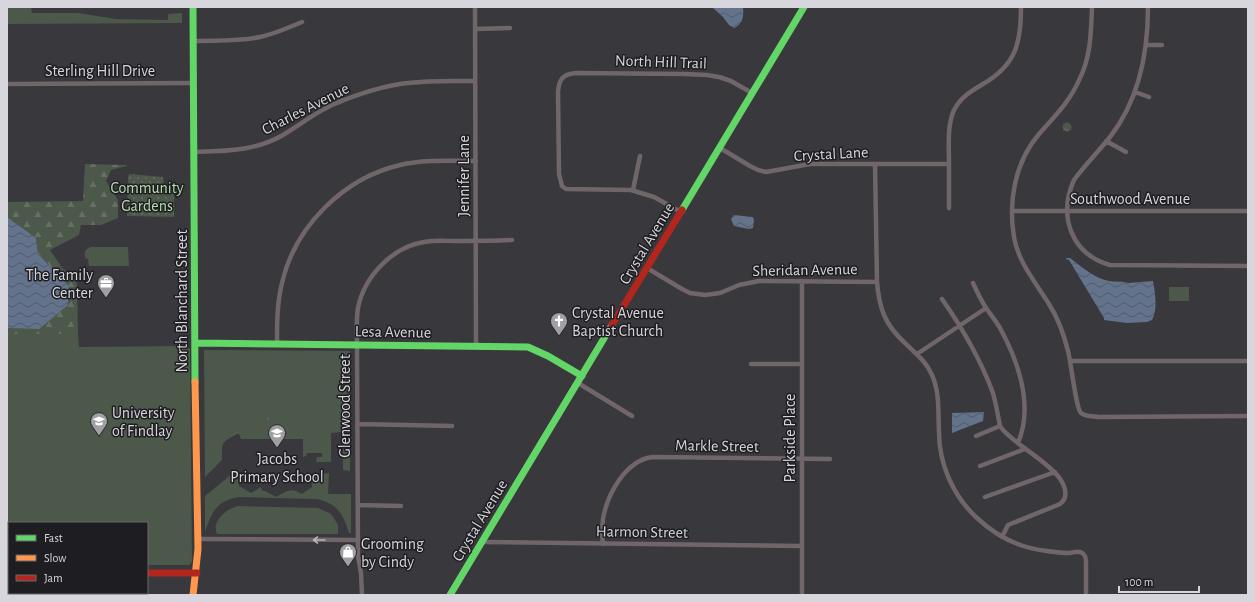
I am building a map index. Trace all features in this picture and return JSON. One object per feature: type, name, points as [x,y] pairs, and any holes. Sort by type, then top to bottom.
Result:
[{"type":"street","name":"North Blanchard Street","points":[[193,7],[198,539],[197,573],[194,595]]},
{"type":"street","name":"Jennifer Lane","points":[[475,7],[476,345]]},
{"type":"street","name":"Crystal Avenue","points":[[450,595],[804,7]]},
{"type":"street","points":[[949,208],[950,124],[955,109],[964,96],[1001,72],[1009,62],[1017,47],[1021,24],[1021,7]]},
{"type":"street","points":[[1092,7],[1089,52],[1083,73],[1065,106],[1038,135],[1025,156],[1015,182],[1012,211],[1016,246],[1026,268],[1050,305],[1065,341],[1071,361],[1078,410],[1087,416],[1099,417],[1248,416]]},
{"type":"street","points":[[1148,7],[1146,45],[1140,76],[1135,92],[1119,124],[1074,180],[1068,199],[1067,211],[1070,228],[1080,247],[1102,263],[1122,266],[1248,266]]},
{"type":"street","points":[[194,41],[243,40],[259,38],[271,35],[302,22]]},
{"type":"street","points":[[475,29],[510,28]]},
{"type":"street","points":[[1146,45],[1162,45]]},
{"type":"street","name":"North Hill Trail","points":[[634,190],[566,189],[562,186],[559,174],[558,92],[560,80],[564,75],[596,72],[707,75],[731,81],[752,93]]},
{"type":"street","name":"Charles Avenue","points":[[194,152],[234,150],[258,146],[283,135],[331,105],[373,90],[409,83],[433,81],[475,81]]},
{"type":"street","name":"Sterling Hill Drive","points":[[7,84],[194,82]]},
{"type":"street","points":[[1135,92],[1149,97]]},
{"type":"street","points":[[1106,141],[1126,152]]},
{"type":"street","name":"Crystal Lane","points":[[720,148],[750,166],[766,172],[810,164],[949,164]]},
{"type":"street","points":[[640,156],[634,190],[654,197],[681,212]]},
{"type":"street","points":[[277,343],[279,297],[287,266],[301,237],[309,225],[328,204],[354,184],[385,169],[417,162],[476,161]]},
{"type":"street","points":[[875,164],[878,296],[886,321],[895,334],[917,354],[930,370],[936,386],[940,450],[950,482],[960,499],[970,511],[986,526],[1002,537],[1015,543],[1038,550],[1080,552],[1084,554],[1086,557],[1086,595]]},
{"type":"street","name":"Southwood Avenue","points":[[1012,211],[1248,210]]},
{"type":"street","name":"Glenwood Street","points":[[362,595],[361,573],[358,562],[357,344],[357,314],[361,299],[370,278],[386,261],[398,252],[418,243],[433,241],[512,240]]},
{"type":"street","name":"Sheridan Avenue","points":[[647,268],[682,289],[705,295],[720,293],[746,283],[759,281],[877,282]]},
{"type":"street","name":"Parkside Place","points":[[802,281],[802,595]]},
{"type":"street","points":[[972,284],[1007,341],[1023,383],[1025,421],[1018,443]]},
{"type":"street","points":[[942,298],[960,324],[976,354],[992,392],[1000,426],[1006,434],[1054,472],[1065,486],[1066,497],[1064,501],[1008,525],[1002,537]]},
{"type":"street","points":[[917,354],[986,308]]},
{"type":"street","name":"Lesa Avenue","points":[[195,343],[514,346],[532,348],[582,376]]},
{"type":"street","points":[[1071,361],[1248,361]]},
{"type":"street","points":[[751,364],[802,364]]},
{"type":"street","points":[[578,383],[632,416]]},
{"type":"street","points":[[358,424],[452,426]]},
{"type":"street","points":[[976,436],[1000,426]]},
{"type":"street","points":[[980,466],[1025,450]]},
{"type":"street","name":"Markle Street","points":[[602,544],[604,514],[609,500],[618,482],[626,471],[636,462],[652,457],[830,459]]},
{"type":"street","points":[[985,497],[1054,472]]},
{"type":"street","points":[[358,505],[401,506]]},
{"type":"street","points":[[198,539],[358,540]]},
{"type":"street","name":"Harmon Street","points":[[482,542],[801,546]]},
{"type":"street","points":[[148,572],[197,573]]},
{"type":"green space","points":[[7,7],[31,7],[32,13],[78,13],[116,19],[168,20],[168,14],[182,13],[182,23],[7,24]]},
{"type":"green space","points":[[1067,122],[1072,127],[1067,132],[1062,127]]},
{"type":"green space","points":[[85,164],[127,166],[111,170],[106,181],[118,200],[118,218],[101,225],[81,225],[79,235],[50,250],[63,269],[70,272],[77,283],[78,334],[7,334],[7,328],[39,328],[68,305],[69,286],[38,254],[36,238],[7,217],[7,202],[83,201]]},
{"type":"green space","name":"Community Gardens","points":[[129,174],[163,177],[164,187],[174,187],[174,217],[127,216]]},
{"type":"green space","points":[[91,247],[128,247],[129,266],[89,266],[88,259],[85,258],[85,251]]},
{"type":"green space","points":[[1169,287],[1189,287],[1189,301],[1169,301]]},
{"type":"green space","name":"University of Findlay","points":[[7,334],[78,334],[79,347],[184,346],[190,349],[192,562],[189,565],[148,565],[148,522],[8,522],[7,563]]},
{"type":"green space","points":[[204,350],[350,351],[350,471],[343,470],[343,432],[331,433],[331,462],[316,462],[317,457],[322,457],[322,453],[307,453],[306,456],[303,457],[303,439],[241,439],[239,434],[237,434],[225,441],[222,449],[222,460],[205,477]]},
{"type":"green space","points":[[267,413],[281,413],[281,434],[272,434],[272,421],[267,421]]},
{"type":"green space","points":[[233,473],[238,477],[239,486],[251,493],[261,487],[262,491],[276,497],[291,490],[302,494],[312,487],[312,475],[329,473],[328,494],[351,494],[351,533],[349,533],[338,510],[329,503],[323,501],[316,499],[239,497],[225,501],[216,508],[205,532],[205,496]]},
{"type":"green space","points":[[238,506],[318,508],[331,514],[338,525],[338,534],[217,534],[216,525],[221,516]]},
{"type":"water","points":[[712,7],[743,7],[742,19],[734,28],[729,25]]},
{"type":"water","points":[[734,215],[753,217],[753,228],[749,229],[734,226],[731,219]]},
{"type":"water","points":[[7,217],[36,238],[38,254],[69,286],[68,305],[39,329],[7,328]]},
{"type":"water","points":[[1066,258],[1070,258],[1093,275],[1104,280],[1128,283],[1153,281],[1155,311],[1152,320],[1147,322],[1127,323],[1104,320],[1069,260]]},
{"type":"water","points":[[984,412],[983,421],[952,433],[952,413]]},
{"type":"traffic: fast","points":[[193,7],[195,382]]},
{"type":"traffic: fast","points":[[682,210],[804,7]]},
{"type":"traffic: fast","points":[[450,595],[612,325]]},
{"type":"traffic: fast","points":[[195,343],[528,347],[548,356],[582,376]]},
{"type":"traffic: slow","points":[[193,595],[198,549],[195,382]]},
{"type":"traffic: jam","points":[[612,325],[682,210]]},
{"type":"traffic: jam","points":[[148,573],[197,573]]},
{"type":"place","name":"The Family Center","points":[[106,298]]},
{"type":"place","name":"Crystal Avenue Baptist Church","points":[[559,336]]},
{"type":"place","name":"University of Findlay","points":[[99,436]]},
{"type":"place","name":"Jacobs Primary School","points":[[277,448]]},
{"type":"place","name":"Grooming by Cindy","points":[[348,567]]}]
